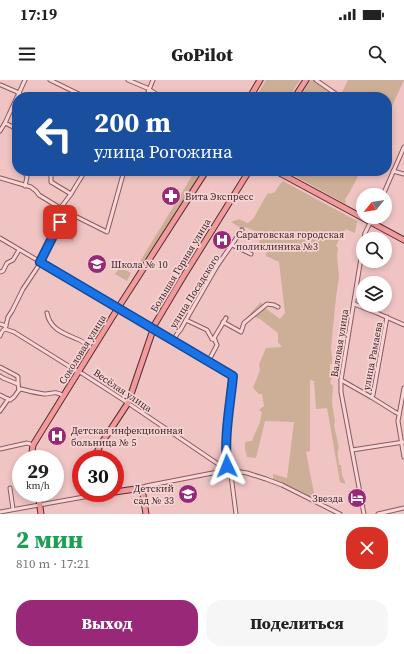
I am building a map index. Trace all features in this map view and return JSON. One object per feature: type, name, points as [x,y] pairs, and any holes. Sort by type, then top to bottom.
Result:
[{"type":"main road","points":[[253,92],[260,80]]},
{"type":"main road","points":[[298,92],[306,80]]},
{"type":"main road","name":"Соколовая улица","points":[[32,450],[33,445],[118,308],[203,176]]},
{"type":"main road","name":"Большая Горная улица","points":[[98,450],[128,403],[153,329],[183,277],[246,176]]},
{"type":"main road","points":[[286,176],[356,214]]},
{"type":"main road","points":[[378,224],[404,240]]},
{"type":"main road","points":[[124,491],[142,488],[146,514]]},
{"type":"main road","points":[[40,502],[41,514]]},
{"type":"street","points":[[19,92],[26,80]]},
{"type":"street","points":[[50,80],[74,92]]},
{"type":"street","points":[[128,80],[152,92]]},
{"type":"street","points":[[149,90],[153,80]]},
{"type":"street","points":[[316,80],[332,92]]},
{"type":"street","points":[[1,85],[12,93]]},
{"type":"street","points":[[0,131],[12,107]]},
{"type":"street","points":[[5,123],[12,126]]},
{"type":"street","points":[[392,175],[404,147]]},
{"type":"street","points":[[394,171],[404,174]]},
{"type":"street","points":[[26,176],[26,186]]},
{"type":"street","points":[[51,176],[51,182],[71,194]]},
{"type":"street","points":[[0,336],[3,329],[6,328],[8,317],[40,262],[63,216],[62,209],[64,204],[82,176]]},
{"type":"street","points":[[0,178],[34,189],[39,196],[107,232],[123,176]]},
{"type":"street","points":[[386,188],[392,176]]},
{"type":"street","name":"улица Посадского","points":[[172,341],[181,329],[217,266],[242,230]]},
{"type":"street","points":[[0,238],[233,376],[226,454],[236,514]]},
{"type":"street","points":[[232,245],[251,254]]},
{"type":"street","points":[[0,272],[3,271],[7,263],[13,260],[19,250]]},
{"type":"street","name":"Валовая улица","points":[[360,268],[341,380],[341,392],[364,514]]},
{"type":"street","points":[[223,322],[241,332],[244,323],[267,304],[274,305],[278,308]]},
{"type":"street","points":[[354,304],[404,325]]},
{"type":"street","points":[[47,313],[48,319],[53,327],[93,349]]},
{"type":"street","name":"улица Рамаева","points":[[371,397],[373,395],[387,317]]},
{"type":"street","points":[[208,362],[217,345],[214,338],[226,318]]},
{"type":"street","points":[[186,320],[207,330],[212,339],[215,340]]},
{"type":"street","name":"Весёлая улица","points":[[0,324],[128,403],[228,470]]},
{"type":"street","points":[[0,367],[18,377],[19,390],[0,410]]},
{"type":"street","points":[[0,376],[18,384]]},
{"type":"street","points":[[341,380],[399,414]]},
{"type":"street","points":[[404,388],[398,421],[403,442],[404,457]]},
{"type":"street","points":[[19,390],[21,389],[44,394],[53,392],[64,396]]},
{"type":"street","points":[[0,395],[8,400]]},
{"type":"street","points":[[352,450],[403,442]]},
{"type":"street","points":[[0,449],[27,443],[33,445]]},
{"type":"street","points":[[142,488],[228,470],[247,473],[282,485],[340,514]]},
{"type":"street","points":[[10,488],[13,509]]},
{"type":"street","points":[[0,512],[72,499]]},
{"type":"street","points":[[378,514],[404,508]]},
{"type":"shaded area","points":[[266,80],[300,80],[292,92],[259,92]]},
{"type":"shaded area","points":[[311,80],[313,80],[329,92],[303,92]]},
{"type":"shaded area","points":[[348,80],[404,80],[392,106],[392,92],[342,92]]},
{"type":"shaded area","points":[[192,176],[200,176],[141,269],[136,268]]},
{"type":"shaded area","points":[[295,176],[358,176],[345,199],[346,204]]},
{"type":"shaded area","points":[[283,181],[356,220],[356,224],[355,233],[346,229],[342,233],[336,246],[338,248],[337,255],[339,277],[331,348],[332,364],[330,364],[332,379],[330,383],[333,386],[332,403],[335,422],[334,425],[339,448],[339,465],[341,465],[345,484],[340,482],[327,408],[316,409],[314,381],[310,380],[310,451],[306,452],[314,493],[309,497],[273,479],[273,474],[287,478],[294,422],[265,421],[256,458],[247,457],[245,449],[245,442],[252,441],[260,422],[262,412],[259,410],[264,406],[262,394],[259,394],[253,388],[260,370],[259,364],[266,348],[282,347],[278,342],[278,333],[260,319],[249,315],[261,302],[265,308],[280,319],[285,313],[279,262],[266,256],[267,249],[259,242],[261,233],[245,227],[242,229],[231,222],[239,219],[247,223],[250,221],[254,217],[268,193],[270,194],[275,192]]},
{"type":"shaded area","points":[[61,225],[74,233],[73,241],[56,232]]},
{"type":"shaded area","points":[[120,267],[131,273],[127,281],[115,274]]},
{"type":"place","name":"Вита Экспресс","points":[[171,196]]},
{"type":"place","name":"Саратовская городская поликлиника №3","points":[[222,240]]},
{"type":"place","name":"Школа № 10","points":[[97,264]]},
{"type":"place","name":"Детская инфекционная больница № 5","points":[[57,436]]},
{"type":"place","name":"Детский сад № 33","points":[[188,494]]},
{"type":"place","name":"Звезда","points":[[357,498]]},
{"type":"route","points":[[60,222],[40,262],[233,376],[229,408],[226,454],[227,466]]}]
